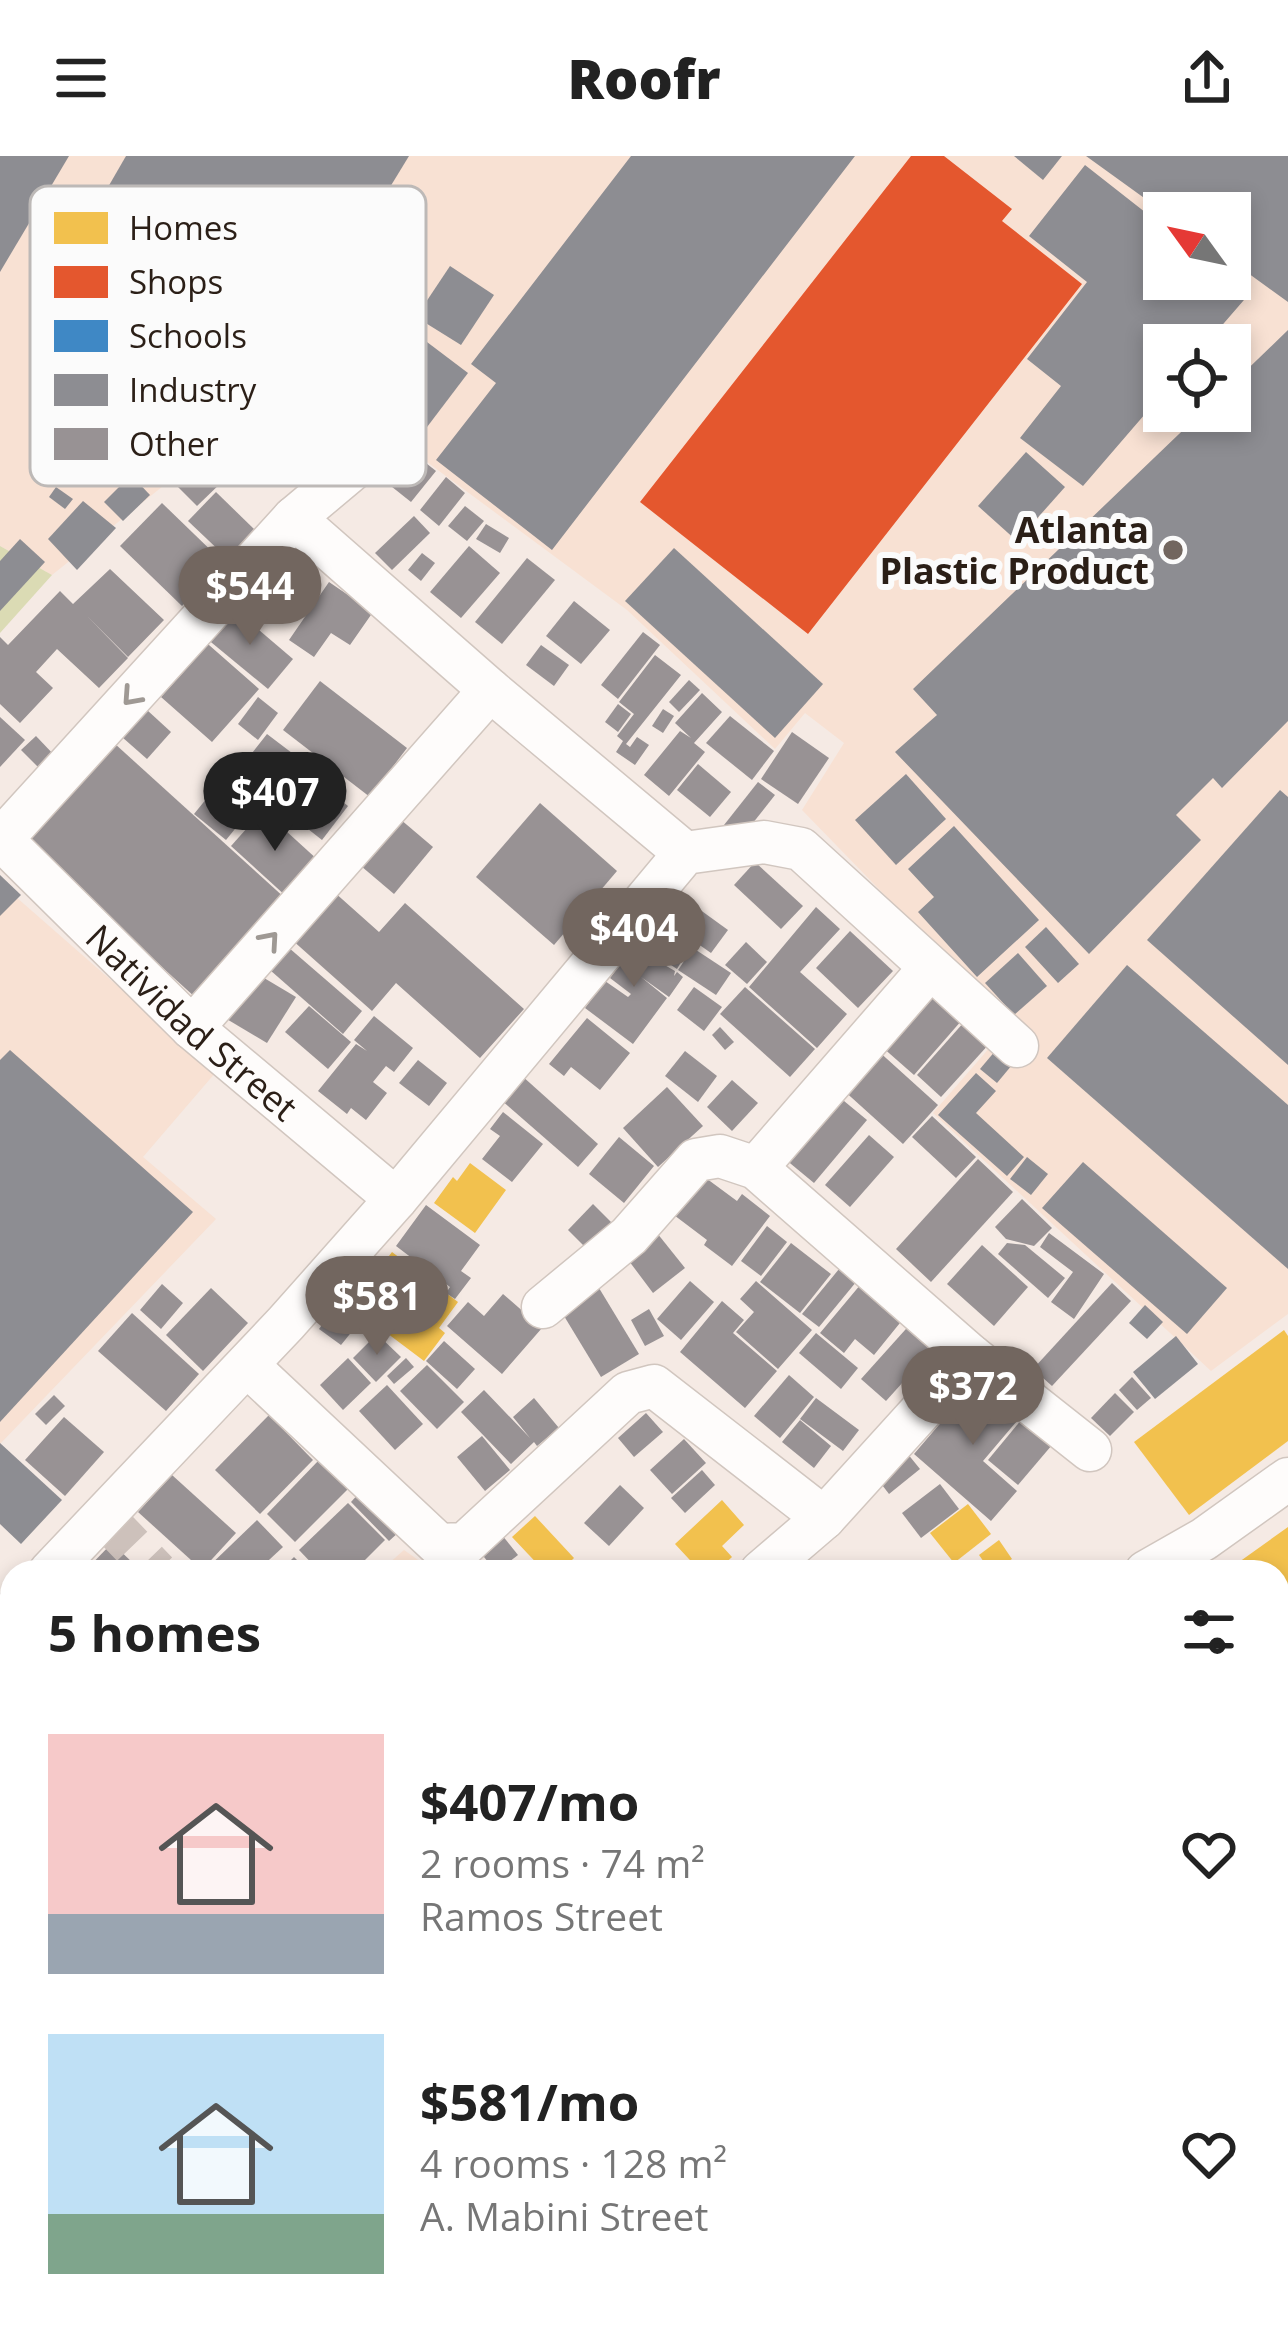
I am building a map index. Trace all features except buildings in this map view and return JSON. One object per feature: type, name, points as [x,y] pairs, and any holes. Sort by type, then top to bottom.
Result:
[{"type":"street","points":[[332,486],[294,518],[685,854]]},
{"type":"street","name":"Natividad Street","points":[[294,518],[7,832],[5,843],[192,1028],[396,1199]]},
{"type":"street","points":[[192,1028],[490,690]]},
{"type":"street","points":[[61,1560],[396,1199],[685,854],[764,842],[801,849],[1017,1046]]},
{"type":"street","points":[[755,1168],[930,968]]},
{"type":"street","points":[[543,1307],[629,1236],[696,1160],[720,1156],[755,1168],[971,1356],[1090,1450]]},
{"type":"street","points":[[775,1560],[824,1518],[971,1356]]},
{"type":"street","points":[[247,1365],[439,1545],[464,1544],[628,1394],[653,1385],[824,1518]]},
{"type":"street","points":[[1192,1555],[1288,1478]]},
{"type":"shaded area","points":[[0,156],[1288,156],[1288,1314],[1211,1371],[933,1113],[1010,1024],[802,810],[844,743],[805,713],[775,749],[627,610],[426,461],[426,186],[30,186],[30,486],[163,486],[52,575],[0,546]]},
{"type":"shaded area","points":[[0,883],[216,1072],[143,1157],[216,1219],[0,1444]]},
{"type":"shaded area","points":[[404,1550],[418,1560],[393,1560]]},
{"type":"green space","points":[[0,546],[52,575],[0,633]]},
{"type":"tunnel","points":[[103,1516],[145,1560]]},
{"type":"place","name":"Atlanta Plastic Product","points":[[1173,550]]}]
